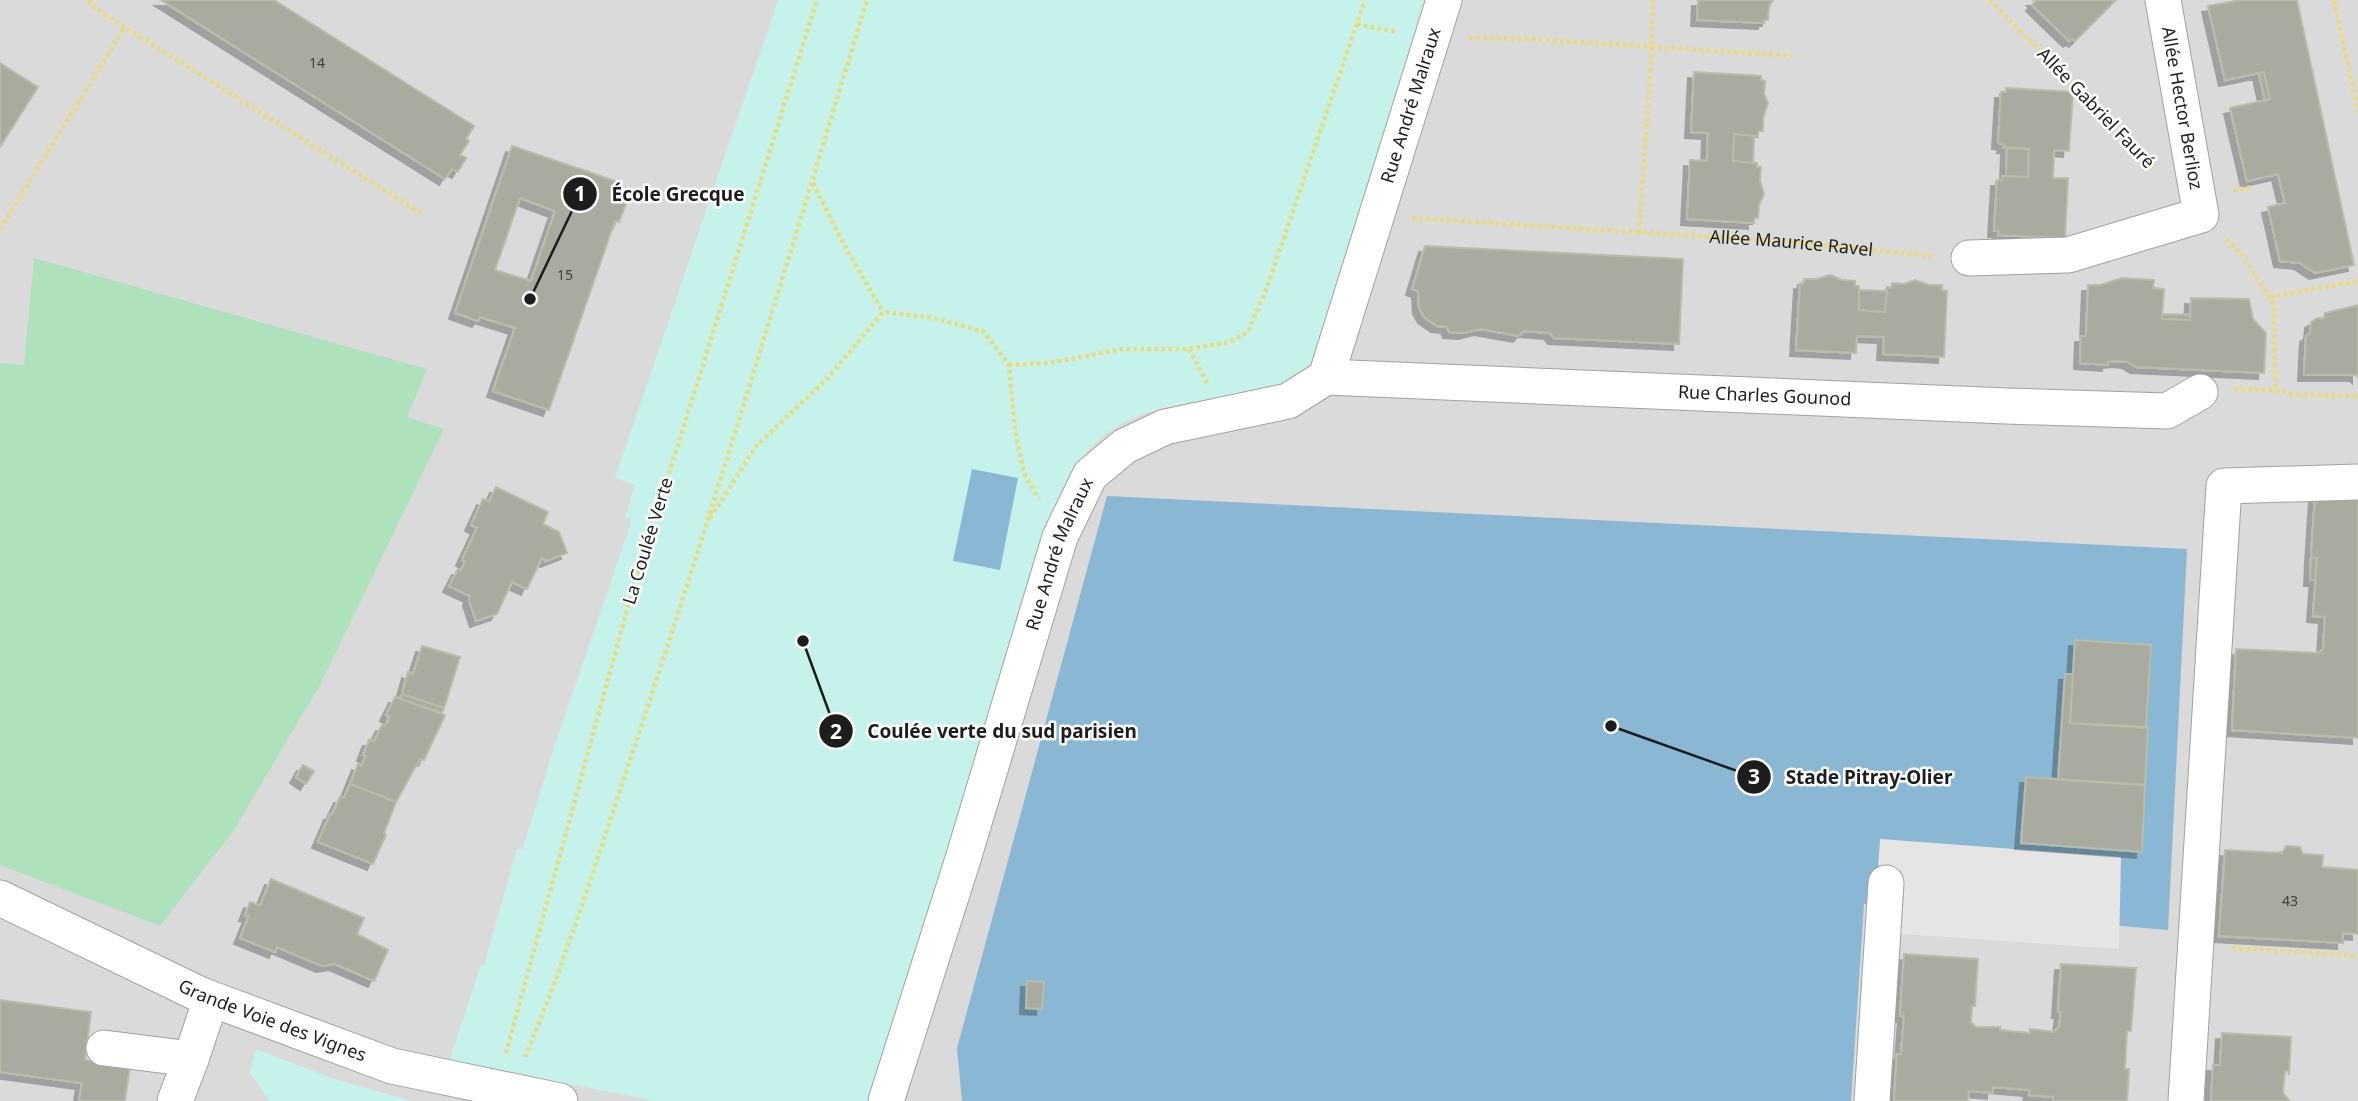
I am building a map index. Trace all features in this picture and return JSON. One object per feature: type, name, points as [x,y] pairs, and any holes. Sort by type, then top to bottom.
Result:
[{"type":"street","name":"Rue André Malraux","points":[[886,1101],[963,859],[1060,537],[1090,475],[1125,446],[1165,427],[1287,401],[1326,377],[1444,0]]},
{"type":"street","name":"Allée Hector Berlioz","points":[[2163,0],[2202,215]]},
{"type":"street","points":[[1969,258],[2068,255],[2202,215]]},
{"type":"street","name":"Rue Charles Gounod","points":[[1326,377],[2166,411],[2200,392]]},
{"type":"street","points":[[2186,1101],[2224,486],[2358,482]]},
{"type":"street","points":[[1872,1101],[1886,883]]},
{"type":"street","name":"Grande Voie des Vignes","points":[[0,898],[211,999],[392,1066],[501,1073],[560,1101]]},
{"type":"street","points":[[175,1101],[211,999]]},
{"type":"street","points":[[104,1048],[191,1059]]},
{"type":"path","points":[[89,0],[93,7],[422,214]]},
{"type":"path","name":"La Coulée Verte","points":[[501,1073],[631,595],[817,0]]},
{"type":"path","points":[[501,1073],[519,1071],[580,910],[679,613],[867,0]]},
{"type":"path","points":[[1009,365],[1049,363],[1123,349],[1189,349],[1230,342],[1248,332],[1266,290],[1365,0]]},
{"type":"path","points":[[1639,233],[1653,47],[1653,0]]},
{"type":"path","name":"Allée Gabriel Fauré","points":[[1990,0],[2163,176]]},
{"type":"path","points":[[2334,0],[2358,112]]},
{"type":"path","points":[[0,229],[125,27]]},
{"type":"path","points":[[1432,38],[1529,38],[1793,56]]},
{"type":"path","points":[[813,183],[844,245],[883,312]]},
{"type":"path","points":[[2202,215],[2241,254],[2274,303],[2275,390]]},
{"type":"path","name":"Allée Maurice Ravel","points":[[1376,216],[1778,241],[1969,258]]},
{"type":"path","points":[[2270,297],[2358,281]]},
{"type":"path","points":[[706,524],[757,445],[827,379],[883,312]]},
{"type":"path","points":[[883,312],[934,318],[984,332],[1009,365],[1014,430],[1024,473],[1060,537]]},
{"type":"path","points":[[2200,392],[2216,384],[2232,389],[2275,390],[2296,395],[2358,396]]},
{"type":"path","points":[[2196,945],[2358,957]]},
{"type":"shaded area","points":[[0,0],[2358,0],[2358,1101],[0,1101]]},
{"type":"shaded area","points":[[778,0],[1432,0],[1311,368],[1273,388],[1185,403],[1133,418],[1109,432],[1088,451],[1069,478],[870,1101],[656,1101],[450,1059],[481,965],[484,965],[517,849],[522,850],[632,519],[625,517],[635,485],[615,478]]},
{"type":"shaded area","points":[[972,469],[1018,478],[1000,570],[953,561]]},
{"type":"shaded area","points":[[1107,496],[2187,549],[2168,930],[1864,904],[1851,1101],[962,1101],[957,1048]]},
{"type":"shaded area","points":[[1880,839],[2121,857],[2119,949],[1874,932]]},
{"type":"shaded area","points":[[256,1049],[334,1079],[412,1101],[270,1101],[250,1073]]},
{"type":"green space","points":[[34,258],[427,369],[407,417],[444,429],[320,685],[234,830],[160,926],[0,865],[0,363],[24,365]]},
{"type":"building","points":[[161,0],[274,0],[474,126],[460,155],[466,158],[458,172],[452,169],[445,179]]},
{"type":"building","points":[[1698,0],[1773,0],[1769,7],[1768,20],[1764,20],[1764,23],[1697,20]]},
{"type":"building","points":[[2033,0],[2116,0],[2075,41],[2069,41],[2032,5],[2035,2]]},
{"type":"building","points":[[2240,0],[2297,0],[2354,265],[2315,273],[2300,263],[2280,261],[2268,207],[2285,203],[2278,174],[2247,181],[2230,108],[2270,99],[2264,72],[2225,80],[2208,6]]},
{"type":"building","points":[[0,63],[38,87],[0,147]]},
{"type":"building","points":[[1694,72],[1761,76],[1761,80],[1765,81],[1764,94],[1768,103],[1763,118],[1763,131],[1758,131],[1758,136],[1734,134],[1733,161],[1757,163],[1757,167],[1761,167],[1760,181],[1764,194],[1759,205],[1758,218],[1754,218],[1754,223],[1687,219],[1690,160],[1707,161],[1708,133],[1691,132]]},
{"type":"building","points":[[2264,72],[2270,99],[2265,101],[2259,73]]},
{"type":"building","points":[[2006,88],[2073,92],[2069,151],[2054,150],[2053,178],[2068,178],[2065,238],[1998,235],[1999,231],[1994,231],[1997,180],[2002,180],[2002,176],[2028,177],[2029,149],[2003,147],[2004,144],[1998,143],[2001,92],[2006,92]]},
{"type":"building","points":[[1734,134],[1754,136],[1753,163],[1733,161]]},
{"type":"building","points":[[512,146],[618,182],[613,199],[626,204],[619,222],[615,221],[549,410],[493,391],[515,328],[480,317],[478,321],[455,313]],"holes":[[[520,198],[555,211],[531,281],[495,270]]]},
{"type":"building","points":[[2007,148],[2029,149],[2028,177],[2006,176]]},
{"type":"building","points":[[1425,246],[1683,259],[1679,344],[1554,338],[1550,333],[1523,331],[1519,336],[1480,329],[1464,333],[1449,332],[1447,327],[1437,326],[1424,317],[1419,308],[1418,291],[1412,289]]},
{"type":"building","points":[[1830,275],[1855,281],[1855,286],[1859,286],[1859,310],[1885,312],[1887,287],[1891,288],[1892,283],[1904,284],[1915,280],[1929,285],[1942,285],[1942,290],[1947,291],[1944,357],[1883,354],[1884,337],[1857,336],[1856,353],[1796,350],[1800,283],[1803,284],[1804,279]]},
{"type":"building","points":[[2122,278],[2154,280],[2153,288],[2164,289],[2162,319],[2190,320],[2191,298],[2249,299],[2253,319],[2266,333],[2264,373],[2136,367],[2128,362],[2118,361],[2108,362],[2108,365],[2080,363],[2081,336],[2086,336],[2088,285],[2100,285]]},
{"type":"building","points":[[1859,290],[1887,291],[1885,312],[1859,310]]},
{"type":"building","points":[[2358,305],[2358,377],[2304,375],[2306,336],[2310,333],[2311,322],[2318,318],[2323,319],[2325,313]]},
{"type":"building","points":[[2162,314],[2190,315],[2190,320],[2162,319]]},
{"type":"building","points":[[496,487],[548,512],[543,524],[559,532],[567,553],[546,561],[542,558],[527,589],[512,582],[497,614],[476,621],[470,596],[449,586],[465,562],[462,560],[477,528],[471,525],[483,499],[489,502]]},
{"type":"building","points":[[2315,496],[2358,498],[2358,738],[2232,730],[2236,649],[2319,653],[2323,649],[2325,617],[2313,616],[2317,558],[2311,557]]},
{"type":"building","points":[[2311,557],[2317,558],[2315,580],[2310,580]]},
{"type":"building","points":[[2075,640],[2151,645],[2146,728],[2070,723]]},
{"type":"building","points":[[422,646],[460,657],[444,708],[402,694],[408,672],[413,674]]},
{"type":"building","points":[[2065,674],[2073,674],[2070,723],[2148,727],[2145,785],[2058,780]]},
{"type":"building","points":[[402,694],[444,708],[442,713],[400,699]]},
{"type":"building","points":[[395,697],[445,715],[424,760],[420,759],[396,802],[350,784],[358,764],[361,766],[366,756],[363,755],[369,740],[374,741],[382,725],[385,726],[390,717],[386,715]]},
{"type":"building","points":[[303,765],[314,771],[306,784],[296,777]]},
{"type":"building","points":[[2026,777],[2145,785],[2142,852],[2021,843]]},
{"type":"building","points":[[350,784],[396,802],[384,833],[386,835],[373,864],[318,842],[330,814],[340,797],[344,798]]},
{"type":"building","points":[[2286,846],[2300,847],[2303,854],[2323,855],[2322,867],[2358,870],[2358,934],[2343,933],[2343,943],[2219,936],[2225,850],[2282,853]]},
{"type":"building","points":[[271,879],[364,918],[357,934],[388,950],[374,981],[335,964],[322,966],[277,947],[275,952],[240,938],[249,916],[245,915],[250,902],[260,906]]},
{"type":"building","points":[[1904,954],[1978,959],[1975,1006],[1972,1006],[1971,1022],[1976,1027],[2000,1027],[2000,1030],[2030,1033],[2030,1029],[2054,1032],[2059,1027],[2061,964],[2136,968],[2131,1031],[2127,1031],[2127,1101],[2053,1101],[2053,1097],[2029,1095],[2030,1090],[1993,1087],[1993,1093],[1969,1091],[1968,1101],[1894,1101],[1897,1054],[1901,1054],[1904,1016],[1900,1016]]},
{"type":"building","points":[[1027,981],[1044,982],[1042,1009],[1026,1008]]},
{"type":"building","points":[[0,1000],[91,1012],[85,1060],[130,1066],[125,1101],[79,1101],[82,1083],[0,1072]]},
{"type":"building","points":[[2222,1033],[2291,1037],[2289,1075],[2288,1071],[2285,1071],[2283,1093],[2290,1101],[2211,1101],[2213,1065],[2220,1065]]},
{"type":"place","name":"École Grecque","points":[[530,299]]},
{"type":"place","name":"Coulée verte du sud parisien","points":[[803,641]]},
{"type":"place","name":"Stade Pitray-Olier","points":[[1611,726]]}]
